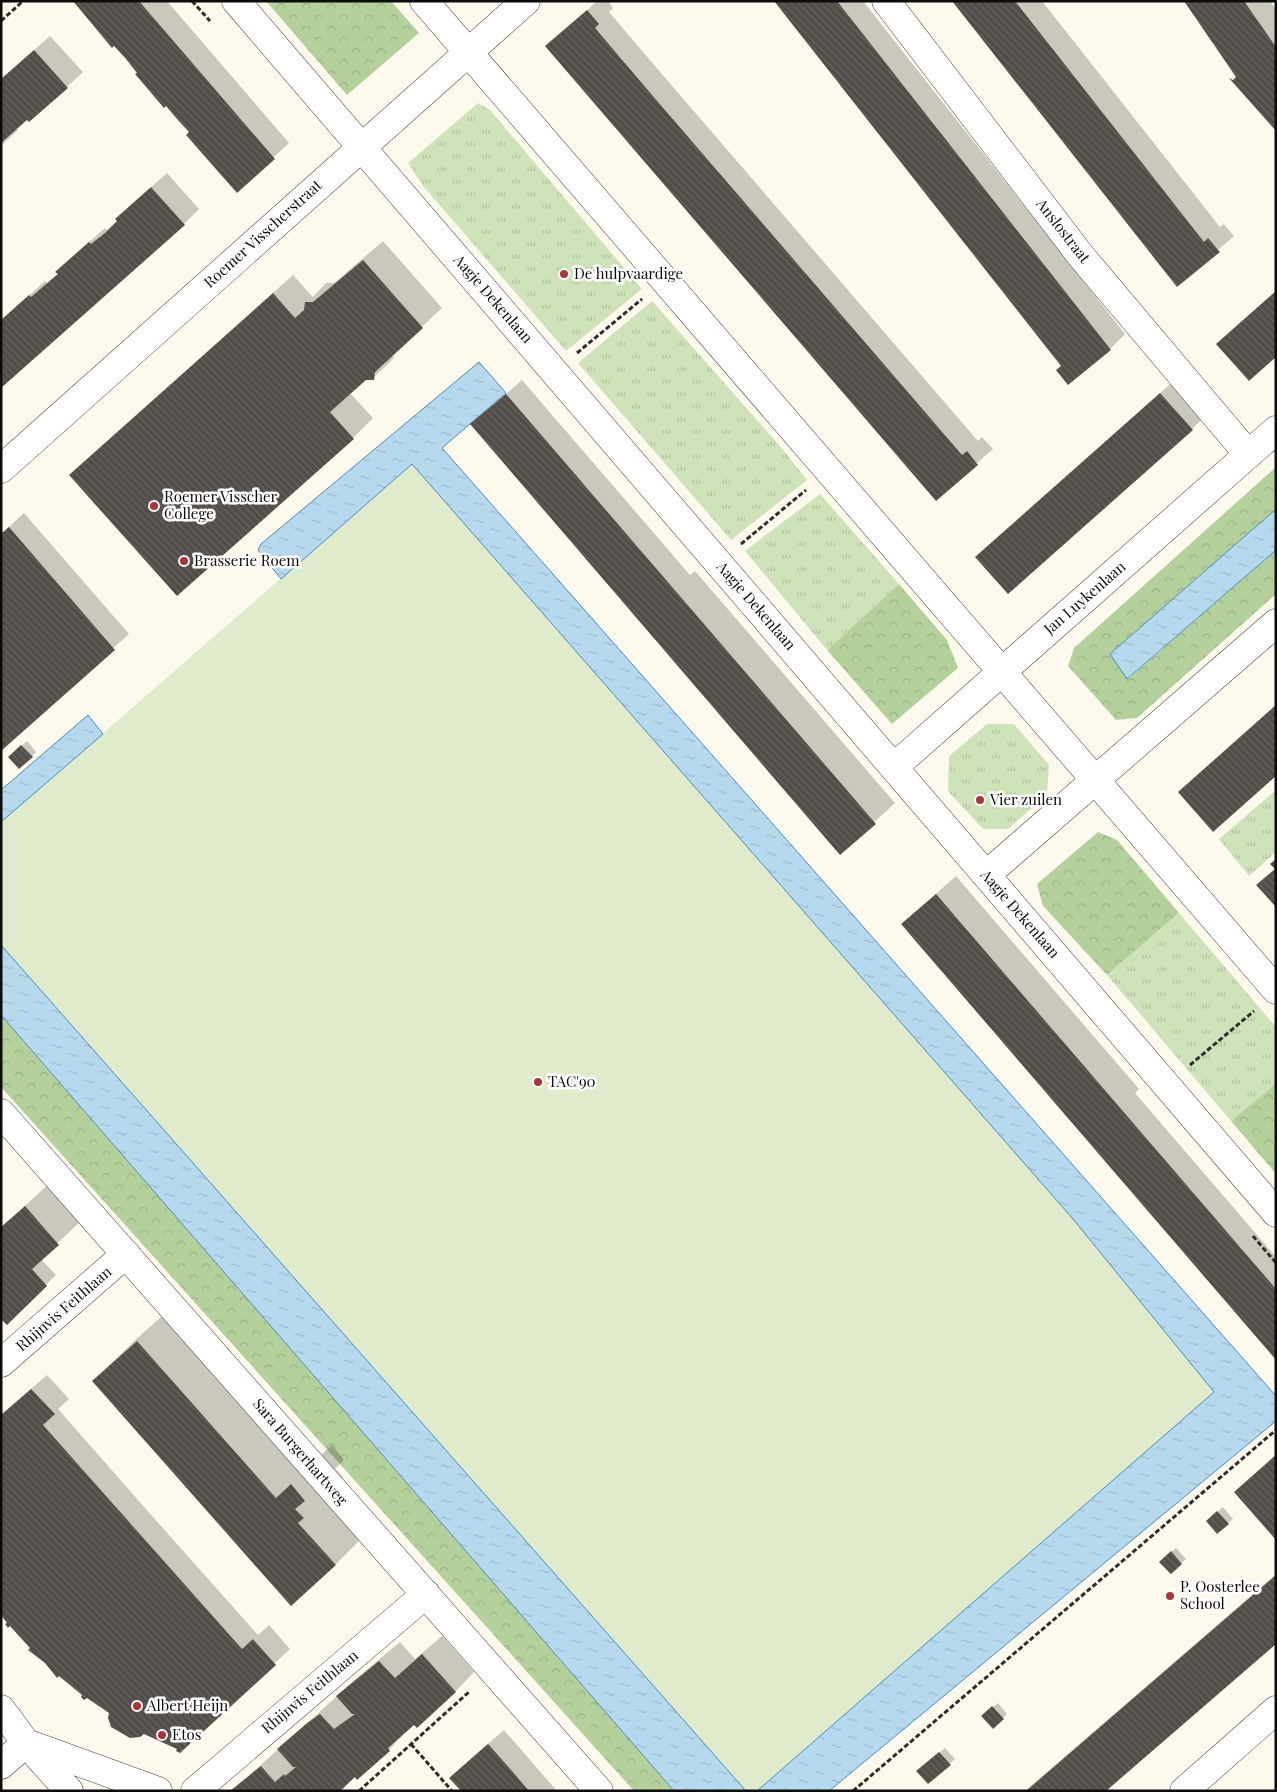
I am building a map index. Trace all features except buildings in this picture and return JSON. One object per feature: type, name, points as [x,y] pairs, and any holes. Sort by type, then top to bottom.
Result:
[{"type":"street","name":"Aagje Dekenlaan","points":[[236,1],[1276,1213]]},
{"type":"street","points":[[424,1],[1094,779],[1268,997]]},
{"type":"street","name":"Roemer Visscherstraat","points":[[1,469],[526,1]]},
{"type":"street","name":"Anslostraat","points":[[886,1],[1081,256],[1248,454]]},
{"type":"street","name":"Jan Luykenlaan","points":[[894,767],[1276,430]]},
{"type":"street","points":[[986,875],[1094,779],[1276,623]]},
{"type":"street","name":"Sara Burgerhartweg","points":[[1,1113],[599,1791]]},
{"type":"street","name":"Rhijnvis Feithlaan","points":[[1,1363],[126,1254]]},
{"type":"street","name":"Rhijnvis Feithlaan","points":[[195,1791],[426,1594]]},
{"type":"street","points":[[1,1709],[26,1743],[69,1791]]},
{"type":"street","points":[[1184,1791],[1276,1710]]},
{"type":"street","points":[[1,1765],[26,1743]]},
{"type":"street","points":[[26,1743],[158,1791]]},
{"type":"path","points":[[1,21],[23,1]]},
{"type":"path","points":[[555,371],[664,281]]},
{"type":"path","points":[[719,563],[828,471]]},
{"type":"path","points":[[1166,1085],[1268,997]]},
{"type":"path","points":[[853,1791],[1276,1430]]},
{"type":"path","points":[[359,1791],[472,1690]]},
{"type":"path","points":[[411,1744],[452,1791]]},
{"type":"green space","points":[[266,1],[391,1],[419,33],[347,95]]},
{"type":"green space","points":[[478,103],[490,110],[642,289],[566,351],[423,186],[408,163]]},
{"type":"green space","points":[[652,301],[780,446],[807,480],[731,540],[578,363]]},
{"type":"green space","name":"TAC'90","points":[[412,464],[1073,1219],[1214,1392],[757,1791],[746,1791],[1,945],[1,822]]},
{"type":"green space","points":[[1276,467],[1276,509],[1110,654],[1128,679],[1276,550],[1276,594],[1137,718],[1116,720],[1068,666],[1074,648]]},
{"type":"green space","points":[[820,494],[899,584],[827,650],[745,551]]},
{"type":"green space","points":[[899,584],[947,640],[958,668],[892,724],[827,650]]},
{"type":"green space","points":[[987,724],[1014,724],[1049,765],[1047,795],[1008,829],[983,829],[948,791],[949,756]]},
{"type":"green space","points":[[1276,790],[1276,852],[1249,876],[1219,839]]},
{"type":"green space","points":[[1098,832],[1117,840],[1179,913],[1107,975],[1043,906],[1037,884]]},
{"type":"green space","points":[[1179,913],[1276,1027],[1276,1083],[1231,1121],[1107,975]]},
{"type":"green space","points":[[1,1015],[674,1791],[634,1791],[1,1087]]},
{"type":"green space","points":[[1276,1083],[1276,1174],[1231,1121]]},
{"type":"water","points":[[479,362],[506,393],[442,448],[1276,1396],[1276,1421],[829,1791],[757,1791],[1214,1392],[1073,1219],[412,464],[281,579],[258,550],[261,544]]},
{"type":"water","points":[[1276,509],[1276,550],[1127,679],[1110,654]]},
{"type":"water","points":[[88,715],[103,734],[1,822],[1,790]]},
{"type":"water","points":[[1,945],[746,1791],[674,1791],[1,1015]]},
{"type":"place","name":"De hulpvaardige","points":[[564,274]]},
{"type":"place","name":"Roemer Visscher College","points":[[154,506]]},
{"type":"place","name":"Brasserie Roem","points":[[184,561]]},
{"type":"place","name":"Vier zuilen","points":[[980,800]]},
{"type":"place","name":"TAC'90","points":[[538,1082]]},
{"type":"place","name":"P. Oosterlee School","points":[[1170,1596]]},
{"type":"place","name":"Albert Heijn","points":[[137,1706]]},
{"type":"place","name":"Etos","points":[[162,1735]]}]
